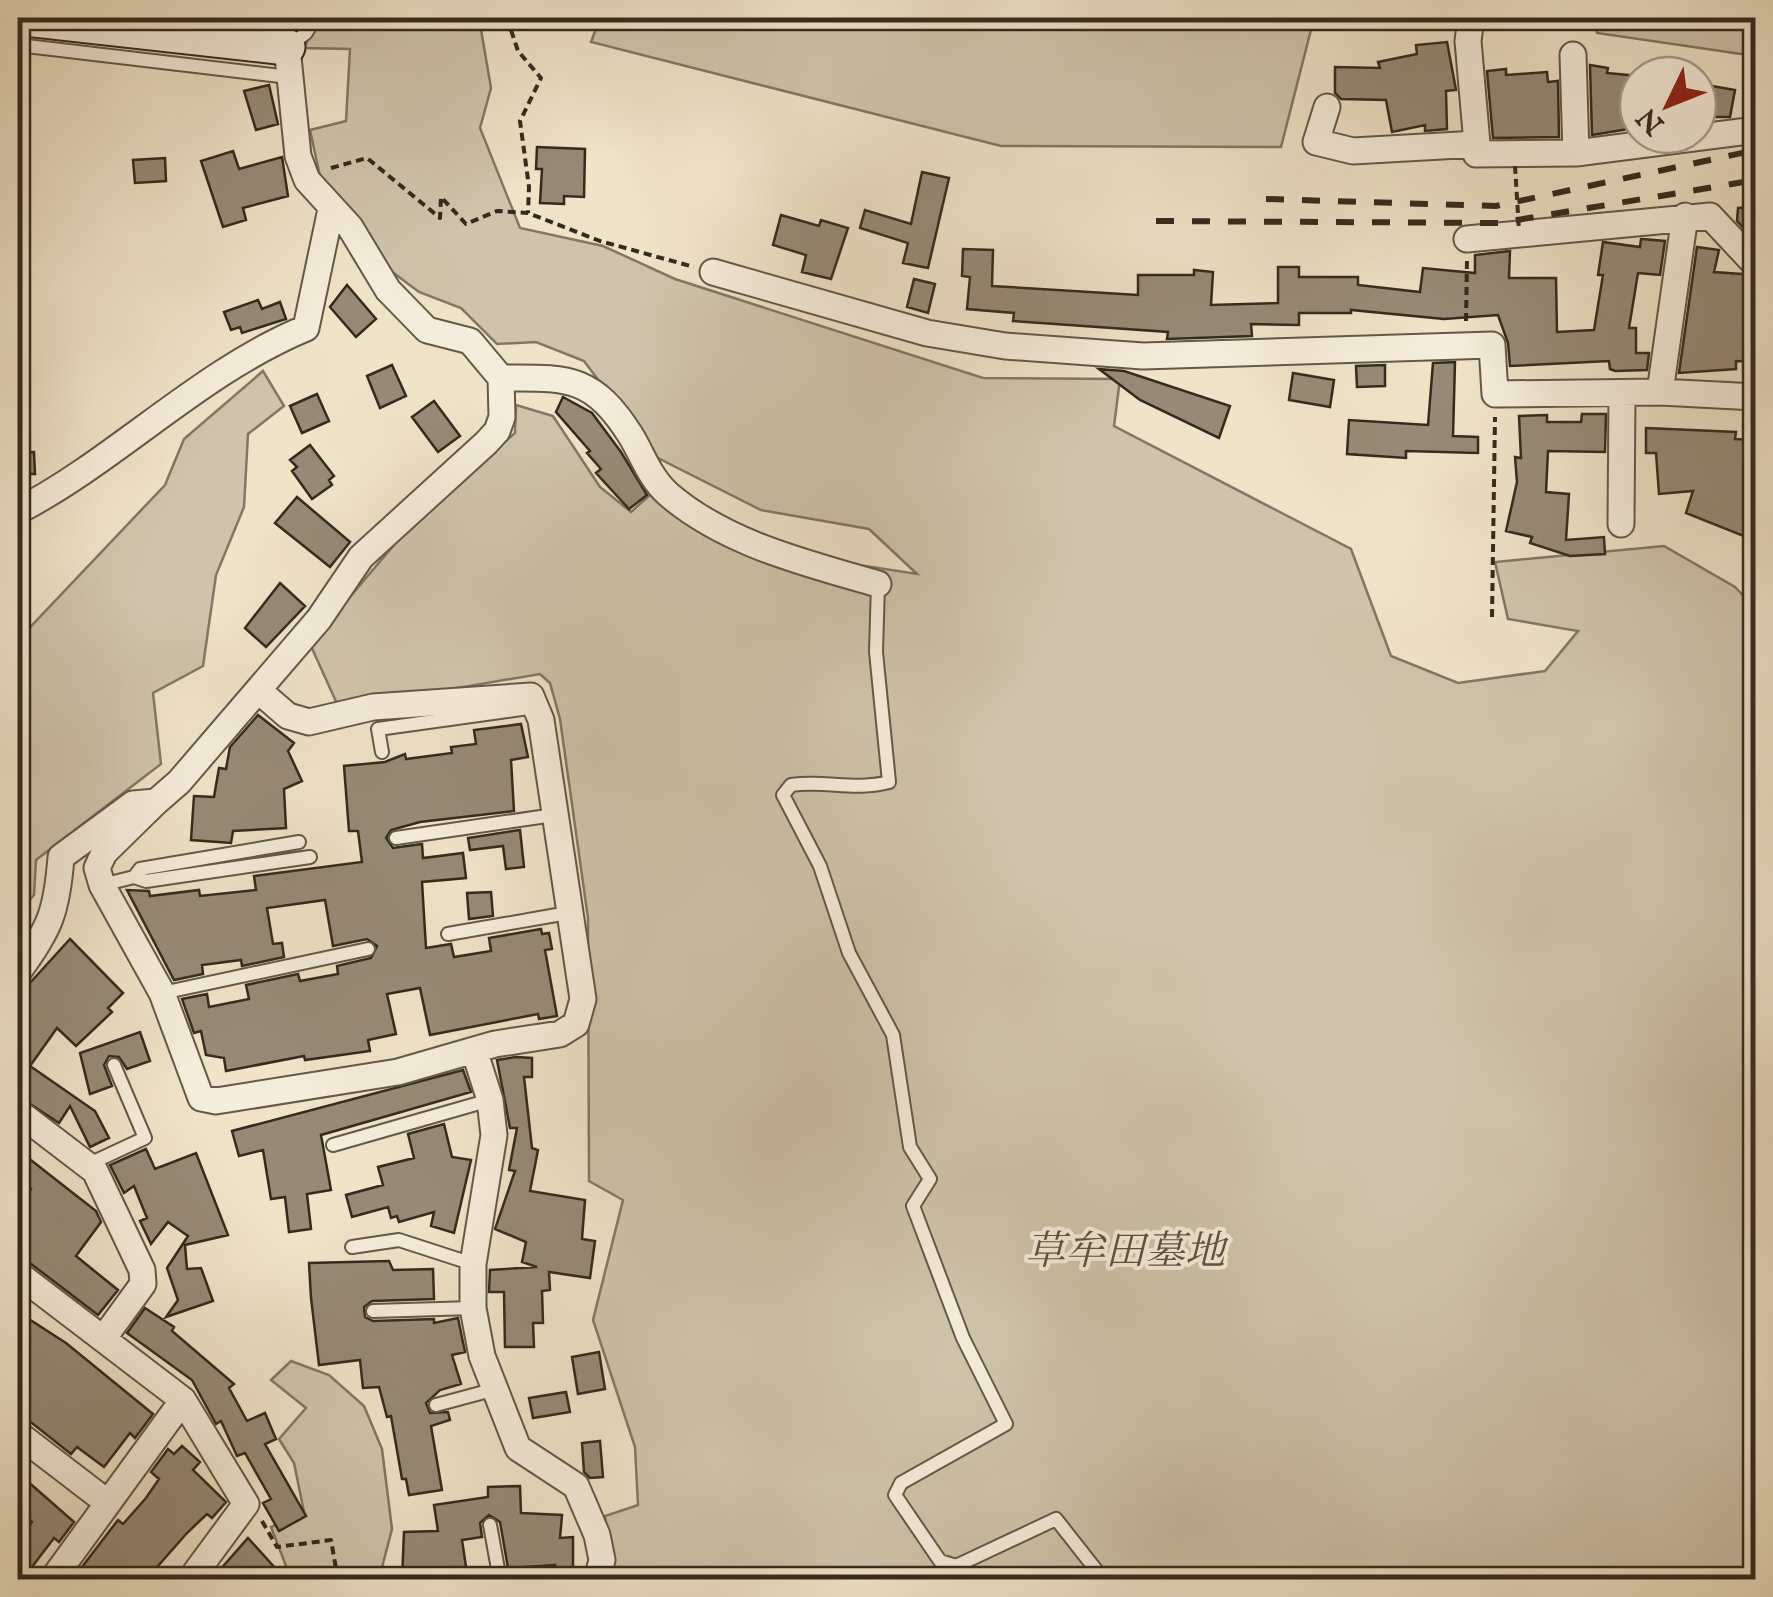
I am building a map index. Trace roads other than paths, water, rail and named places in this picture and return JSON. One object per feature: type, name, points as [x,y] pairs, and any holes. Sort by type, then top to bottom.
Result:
[{"type":"street","points":[[26,18],[288,62],[298,156],[307,180],[350,227],[388,290],[427,330],[470,341],[501,378],[498,431],[360,556],[319,619],[259,691],[179,782],[104,853],[97,868],[102,885],[162,993],[201,1098],[216,1101],[398,1072],[475,1053],[494,1044],[560,1034],[576,1024],[583,999],[538,707],[524,694],[372,707],[309,722],[288,716],[259,691]]},
{"type":"street","points":[[1471,18],[1468,41],[1476,154],[1576,153],[1756,130]]},
{"type":"street","points":[[1572,55],[1576,153]]},
{"type":"street","points":[[1327,107],[1316,142],[1329,146],[1353,151],[1476,144]]},
{"type":"street","points":[[18,511],[67,486],[256,349],[306,328],[331,209]]},
{"type":"street","points":[[1660,392],[1685,216]]},
{"type":"street","points":[[1468,239],[1546,235],[1710,216],[1756,266]]},
{"type":"street","points":[[713,272],[927,332],[1004,346],[1143,356],[1492,345],[1495,394],[1660,392],[1756,397]]},
{"type":"street","points":[[501,378],[571,379],[612,411],[655,480],[698,516],[788,558],[878,584]]},
{"type":"street","points":[[1620,524],[1622,392]]},
{"type":"street","points":[[18,972],[46,934],[55,914],[61,857],[133,804],[156,802]]},
{"type":"street","points":[[475,1053],[490,1100],[494,1135],[473,1264],[473,1308],[492,1390],[518,1448],[576,1486],[597,1535],[602,1560],[597,1580]]},
{"type":"street","points":[[18,1112],[95,1171],[142,1270],[143,1284],[103,1339]]},
{"type":"street","points":[[18,1274],[183,1400],[246,1504],[190,1580]]},
{"type":"street","points":[[52,1580],[183,1400]]},
{"type":"street","points":[[18,1434],[108,1504]]},
{"type":"lane","points":[[18,45],[288,62],[315,18]]},
{"type":"lane","points":[[878,584],[876,652],[889,782],[865,788],[808,782],[791,785],[783,795],[820,866],[848,953],[894,1034],[910,1147],[930,1178],[913,1206],[956,1322],[1006,1424],[901,1483],[895,1495],[940,1561],[956,1566],[1056,1518],[1104,1580]]},
{"type":"lane","points":[[382,752],[378,728],[538,707]]},
{"type":"lane","points":[[396,838],[554,816]]},
{"type":"lane","points":[[134,877],[140,869],[298,842]]},
{"type":"lane","points":[[102,885],[134,877],[146,881],[310,858]]},
{"type":"lane","points":[[448,934],[568,913]]},
{"type":"lane","points":[[162,993],[368,950]]},
{"type":"lane","points":[[86,1165],[146,1138],[114,1065]]},
{"type":"lane","points":[[333,1145],[490,1100]]},
{"type":"lane","points":[[352,1247],[399,1240],[473,1264]]},
{"type":"lane","points":[[372,1311],[473,1308]]},
{"type":"lane","points":[[436,1405],[492,1390]]},
{"type":"lane","points":[[490,1524],[500,1580]]},
{"type":"railway","points":[[1266,199],[1496,206],[1756,150]]},
{"type":"railway","points":[[1156,221],[1499,223],[1756,180]]},
{"type":"park label","name":"草牟田墓地","points":[[1125,1253]]}]
